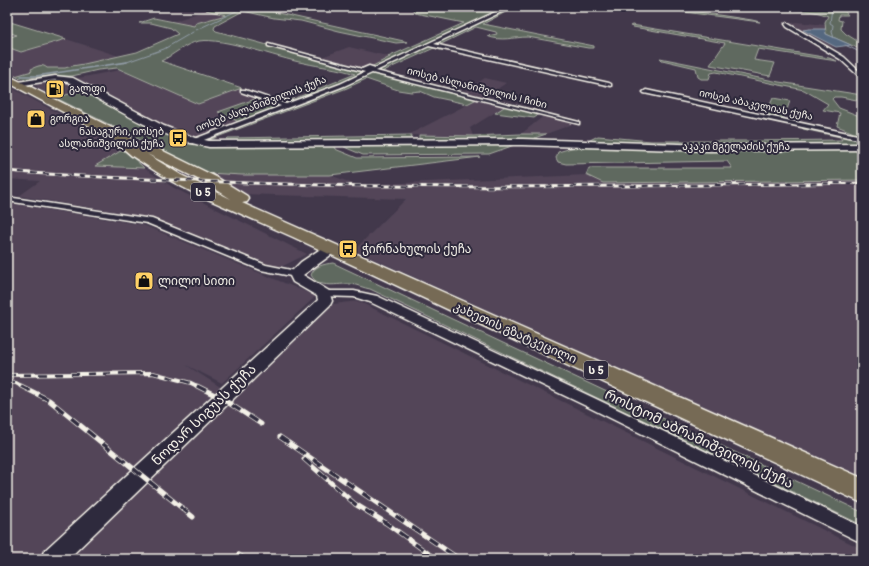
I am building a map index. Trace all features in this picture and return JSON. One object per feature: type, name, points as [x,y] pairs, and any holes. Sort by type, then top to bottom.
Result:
[{"type":"highway","name":"კახეთის გზატკეცილი","points":[[12,81],[116,136],[137,153],[176,178],[199,190],[299,234],[862,491]]},
{"type":"street","name":"იოსებ ასლანიშვილის ქუჩა","points":[[12,81],[55,78],[70,80],[161,128],[193,141],[287,106],[365,73],[375,71],[510,7]]},
{"type":"street","points":[[787,24],[842,58],[862,77]]},
{"type":"street","points":[[270,45],[365,73]]},
{"type":"street","points":[[430,45],[609,85]]},
{"type":"street","name":"იოსებ ასლანიშვილის I ჩიხი","points":[[375,71],[577,123]]},
{"type":"street","points":[[243,91],[287,106]]},
{"type":"street","name":"იოსებ აბაკელიას ქუჩა","points":[[646,92],[862,138]]},
{"type":"street","name":"აკაკი მგელაძის ქუჩა","points":[[193,141],[209,144],[522,142],[710,148],[862,147]]},
{"type":"street","points":[[7,199],[149,221],[264,268],[296,274]]},
{"type":"street","points":[[296,274],[306,265],[330,249]]},
{"type":"street","points":[[296,274],[298,279],[324,294]]},
{"type":"street","name":"როსტომ აბრამიშვილის ქუჩა","points":[[324,294],[354,294],[373,299],[590,402],[862,535]]},
{"type":"street","name":"ნოდარ სიგუას ქუჩა","points":[[52,559],[325,301],[324,294]]},
{"type":"shaded area","points":[[206,10],[227,15],[194,26],[172,22]]},
{"type":"shaded area","points":[[796,22],[825,25],[825,29],[804,30],[836,47],[822,48],[785,25]]},
{"type":"shaded area","points":[[66,39],[119,56],[65,68],[31,69],[32,71],[29,73],[13,76],[7,73],[7,47],[22,52]]},
{"type":"shaded area","points":[[349,47],[391,57],[363,71],[319,58]]},
{"type":"shaded area","points":[[120,70],[198,104],[237,90],[279,104],[277,107],[255,99],[219,112],[239,122],[193,139],[155,123],[73,79]]},
{"type":"shaded area","points":[[485,78],[506,83],[483,99],[507,105],[470,128],[473,136],[408,135],[478,99],[460,94]]},
{"type":"shaded area","points":[[60,80],[71,82],[82,90],[56,98],[36,87],[38,84],[46,81]]},
{"type":"shaded area","points":[[10,87],[124,149],[96,166],[144,168],[174,188],[307,254],[279,268],[244,256],[153,218],[19,196],[40,181],[7,179],[7,91]]},
{"type":"shaded area","points":[[545,115],[576,123],[546,134],[521,134]]},
{"type":"shaded area","points":[[207,173],[242,175],[330,175],[357,185],[586,175],[603,183],[862,180],[862,479],[354,250],[406,199],[242,194]]},
{"type":"shaded area","points":[[7,203],[143,225],[316,296],[222,383],[186,365],[236,397],[333,304],[358,301],[862,549],[862,559],[7,559]]},
{"type":"green space","points":[[216,7],[251,7],[408,42],[396,43],[301,21],[274,18],[243,11],[215,26],[214,29],[216,31],[363,71],[360,75],[290,103],[286,102],[355,74],[222,42],[199,41],[184,47],[161,61],[242,88],[198,104],[117,68],[98,70],[72,76],[36,77],[24,79],[15,76],[32,71],[31,69],[39,66],[47,68],[65,68],[137,52],[178,34],[171,28],[151,23],[139,23],[154,18],[194,26],[196,23],[226,15],[206,10]]},
{"type":"green space","points":[[411,7],[515,7],[483,24],[594,46],[594,48],[528,37],[497,39],[487,36],[497,34],[496,32],[476,27],[437,46],[459,52],[434,48],[379,73],[479,98],[467,104],[434,97],[420,91],[411,92],[398,90],[366,79],[347,88],[204,142],[200,140],[345,86],[373,73],[369,68],[390,57],[388,57],[464,23],[415,13]]},
{"type":"green space","points":[[646,7],[665,7],[760,22]]},
{"type":"green space","points":[[781,7],[823,9],[826,8],[825,7],[841,7],[848,15],[839,15],[838,20],[842,21],[841,29],[862,44],[862,50],[826,34],[825,22],[828,16],[816,12],[792,10]]},
{"type":"green space","points":[[7,21],[66,39],[21,52],[7,47],[7,38],[17,35],[7,32]]},
{"type":"green space","points":[[632,25],[829,58],[837,61],[758,49],[754,60],[775,63],[770,76],[710,65],[725,43],[630,26]]},
{"type":"green space","points":[[660,58],[779,82],[862,95],[862,101],[841,97],[834,97],[832,99],[839,108],[862,117],[862,131],[860,134],[854,133],[837,126],[840,113],[823,110],[828,104],[804,90],[716,72],[711,73],[709,79],[701,79],[698,77],[696,68],[662,60]]},
{"type":"green space","points":[[82,90],[169,135],[188,143],[198,145],[332,144],[335,149],[357,158],[480,157],[330,175],[242,175],[207,173],[56,98]]},
{"type":"green space","points":[[773,98],[790,101],[784,118],[766,114]]},
{"type":"green space","points":[[255,99],[277,107],[239,122],[218,112]]},
{"type":"green space","points":[[507,105],[538,113],[534,118],[495,113]]},
{"type":"green space","points":[[800,126],[856,137],[862,141],[862,144],[697,145],[608,143],[611,148],[750,150],[862,149],[862,180],[603,183],[586,175],[589,168],[732,168],[727,161],[566,164],[558,162],[556,158],[558,152],[578,146],[598,136],[651,141],[842,140],[840,137],[803,129]]},
{"type":"green space","points":[[546,134],[489,154],[363,155],[344,147],[343,144],[473,139],[419,140],[419,135],[473,136]]},
{"type":"green space","points":[[412,135],[411,141],[224,142],[228,138]]},
{"type":"green space","points":[[124,149],[144,168],[95,166]]},
{"type":"green space","points":[[333,263],[862,512],[862,525],[370,289],[351,284],[329,285],[319,283],[314,280],[311,275],[314,269]]},
{"type":"water","points":[[825,29],[826,34],[851,45],[836,47],[803,30]]},
{"type":"waterway","points":[[196,30],[245,7]]},
{"type":"waterway","points":[[830,7],[832,8],[830,23],[833,25],[832,32],[834,38]]},
{"type":"waterway","points":[[127,62],[164,49],[193,32]]},
{"type":"waterway","points":[[845,45],[862,53]]},
{"type":"waterway","points":[[21,76],[36,76],[127,62]]},
{"type":"railway","points":[[7,171],[112,178],[346,186],[518,187],[862,183]]},
{"type":"railway","points":[[7,375],[153,373],[191,383],[221,398],[261,424]]},
{"type":"railway","points":[[7,382],[16,383],[23,387]]},
{"type":"railway","points":[[23,387],[49,400],[193,517]]},
{"type":"railway","points":[[280,437],[459,559]]},
{"type":"railway","points":[[304,459],[355,504],[386,523],[436,559]]},
{"type":"railway","points":[[239,555],[245,559]]},
{"type":"place","name":"გალფი","points":[[55,89]]},
{"type":"place","name":"გორგია","points":[[36,119]]},
{"type":"place","name":"ნასაგური, იოსებ ასლანიშვილის ქუჩა","points":[[178,138]]},
{"type":"place","name":"ჭირნახულის ქუჩა","points":[[348,249]]},
{"type":"place","name":"ლილო სითი","points":[[144,281]]}]
